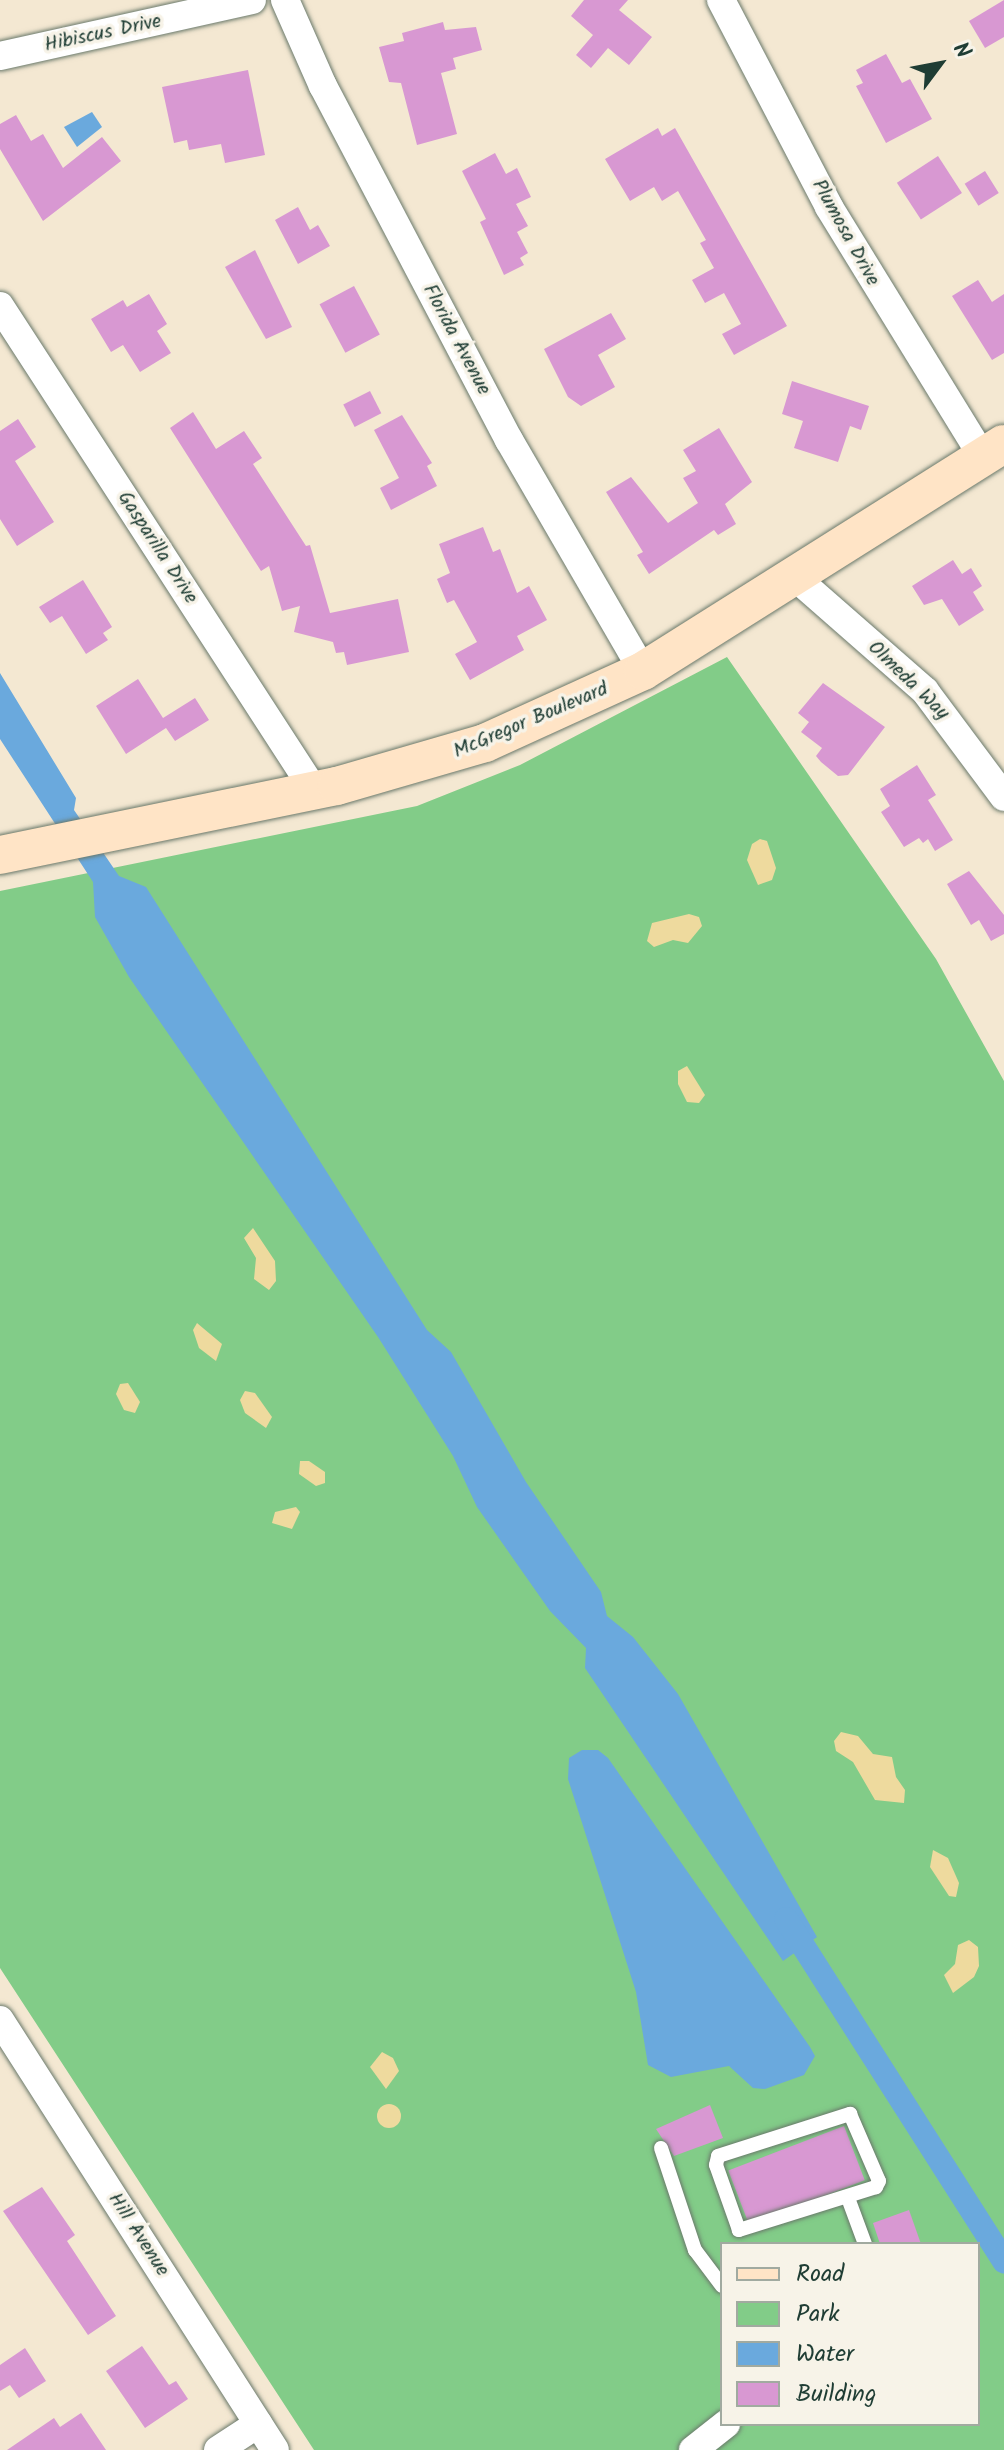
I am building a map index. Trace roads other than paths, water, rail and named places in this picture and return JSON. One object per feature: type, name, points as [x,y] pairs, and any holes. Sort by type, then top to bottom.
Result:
[{"type":"main road","name":"McGregor Boulevard","points":[[14,852],[314,790],[485,743],[643,671],[796,578],[994,450]]},
{"type":"street","name":"Hibiscus Drive","points":[[0,56],[252,0]]},
{"type":"street","name":"Florida Avenue","points":[[285,0],[323,86],[509,440],[643,671]]},
{"type":"street","name":"Plumosa Drive","points":[[721,0],[851,244],[994,450]]},
{"type":"street","name":"Gasparilla Drive","points":[[0,306],[314,790]]},
{"type":"street","name":"Olmeda Way","points":[[796,578],[925,691],[1004,797]]},
{"type":"street","name":"Hill Avenue","points":[[0,2020],[275,2450]]},
{"type":"street","points":[[218,2450],[258,2424]]},
{"type":"street","points":[[693,2450],[723,2426]]},
{"type":"lane","points":[[850,2114],[879,2181],[876,2187],[848,2198],[739,2230],[716,2165],[718,2156],[850,2114]]},
{"type":"lane","points":[[661,2148],[695,2250],[720,2283]]},
{"type":"lane","points":[[848,2198],[864,2242]]},
{"type":"water","points":[[92,112],[102,127],[77,147],[64,127]]},
{"type":"water","points":[[0,673],[76,798],[74,810],[119,876],[146,887],[427,1330],[451,1352],[526,1482],[601,1592],[607,1616],[633,1637],[678,1694],[817,1937],[783,1961],[585,1668],[586,1648],[550,1611],[477,1507],[453,1456],[378,1337],[129,977],[95,917],[93,882],[0,739]]},
{"type":"water","points":[[582,1750],[598,1750],[608,1758],[810,2047],[815,2056],[804,2075],[765,2089],[753,2088],[729,2066],[671,2077],[648,2065],[636,1992],[568,1779],[569,1758]]},
{"type":"waterway","points":[[786,1919],[1004,2261]]}]
